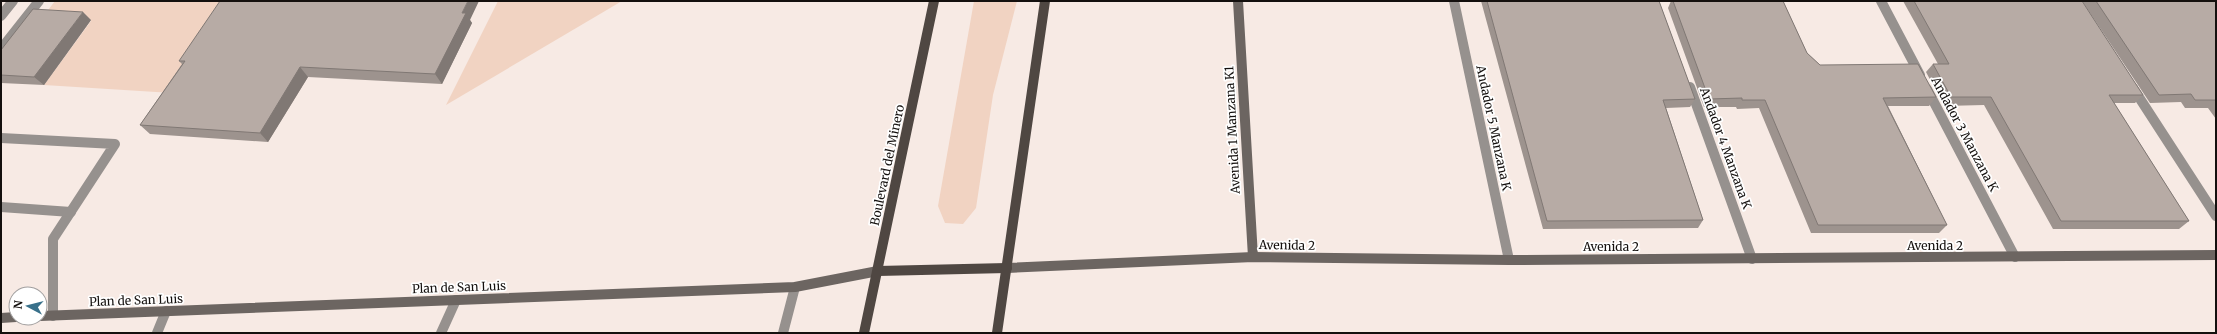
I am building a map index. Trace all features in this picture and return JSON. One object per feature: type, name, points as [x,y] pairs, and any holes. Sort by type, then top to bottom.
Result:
[{"type":"main road","name":"Boulevard del Minero","points":[[864,333],[934,1]]},
{"type":"main road","points":[[997,333],[1045,1]]},
{"type":"main road","points":[[878,271],[1007,268]]},
{"type":"street","points":[[1,16],[14,1]]},
{"type":"street","points":[[1,49],[39,1]]},
{"type":"street","name":"Avenida 1 Manzana K1","points":[[1238,1],[1253,258]]},
{"type":"street","name":"Andador 5 Manzana K","points":[[1454,1],[1509,260]]},
{"type":"street","name":"Andador 3 Manzana K","points":[[1881,1],[2015,257]]},
{"type":"street","name":"Andador 4 Manzana K","points":[[1685,75],[1752,259]]},
{"type":"street","points":[[2127,79],[2216,216]]},
{"type":"street","points":[[1,138],[115,144],[53,239],[53,316]]},
{"type":"street","points":[[1,207],[71,212]]},
{"type":"street","name":"Avenida 2","points":[[1007,268],[1253,258],[1509,260],[2216,255]]},
{"type":"street","name":"Plan de San Luis","points":[[48,316],[795,287],[878,271]]},
{"type":"street","points":[[783,333],[795,287]]},
{"type":"street","points":[[441,333],[456,300]]},
{"type":"street","points":[[157,333],[166,311]]},
{"type":"shaded area","points":[[55,1],[235,1],[172,93],[44,85],[91,21],[42,18]]},
{"type":"shaded area","points":[[498,1],[622,1],[446,105]]},
{"type":"shaded area","points":[[974,1],[1017,1],[993,95],[976,208],[963,224],[945,223],[938,206]]},
{"type":"building","points":[[220,1],[468,1],[462,13],[466,13],[435,74],[300,67],[260,133],[140,125],[185,61],[179,61]]},
{"type":"building","points":[[1487,1],[1659,1],[1695,99],[1663,100],[1703,220],[1547,221]]},
{"type":"building","points":[[1673,1],[1783,1],[1807,53],[1820,65],[1918,64],[1936,97],[1883,98],[1947,225],[1818,225],[1765,100],[1742,100],[1742,98],[1709,99]]},
{"type":"building","points":[[1914,1],[2082,1],[2143,95],[2109,95],[2189,221],[2061,221],[1991,97],[1951,97],[1933,64],[1949,64]]},
{"type":"building","points":[[2096,1],[2216,1],[2216,100],[2195,100],[2191,94],[2159,95]]},
{"type":"building","points":[[33,9],[83,12],[34,77],[1,75],[1,50]]}]
